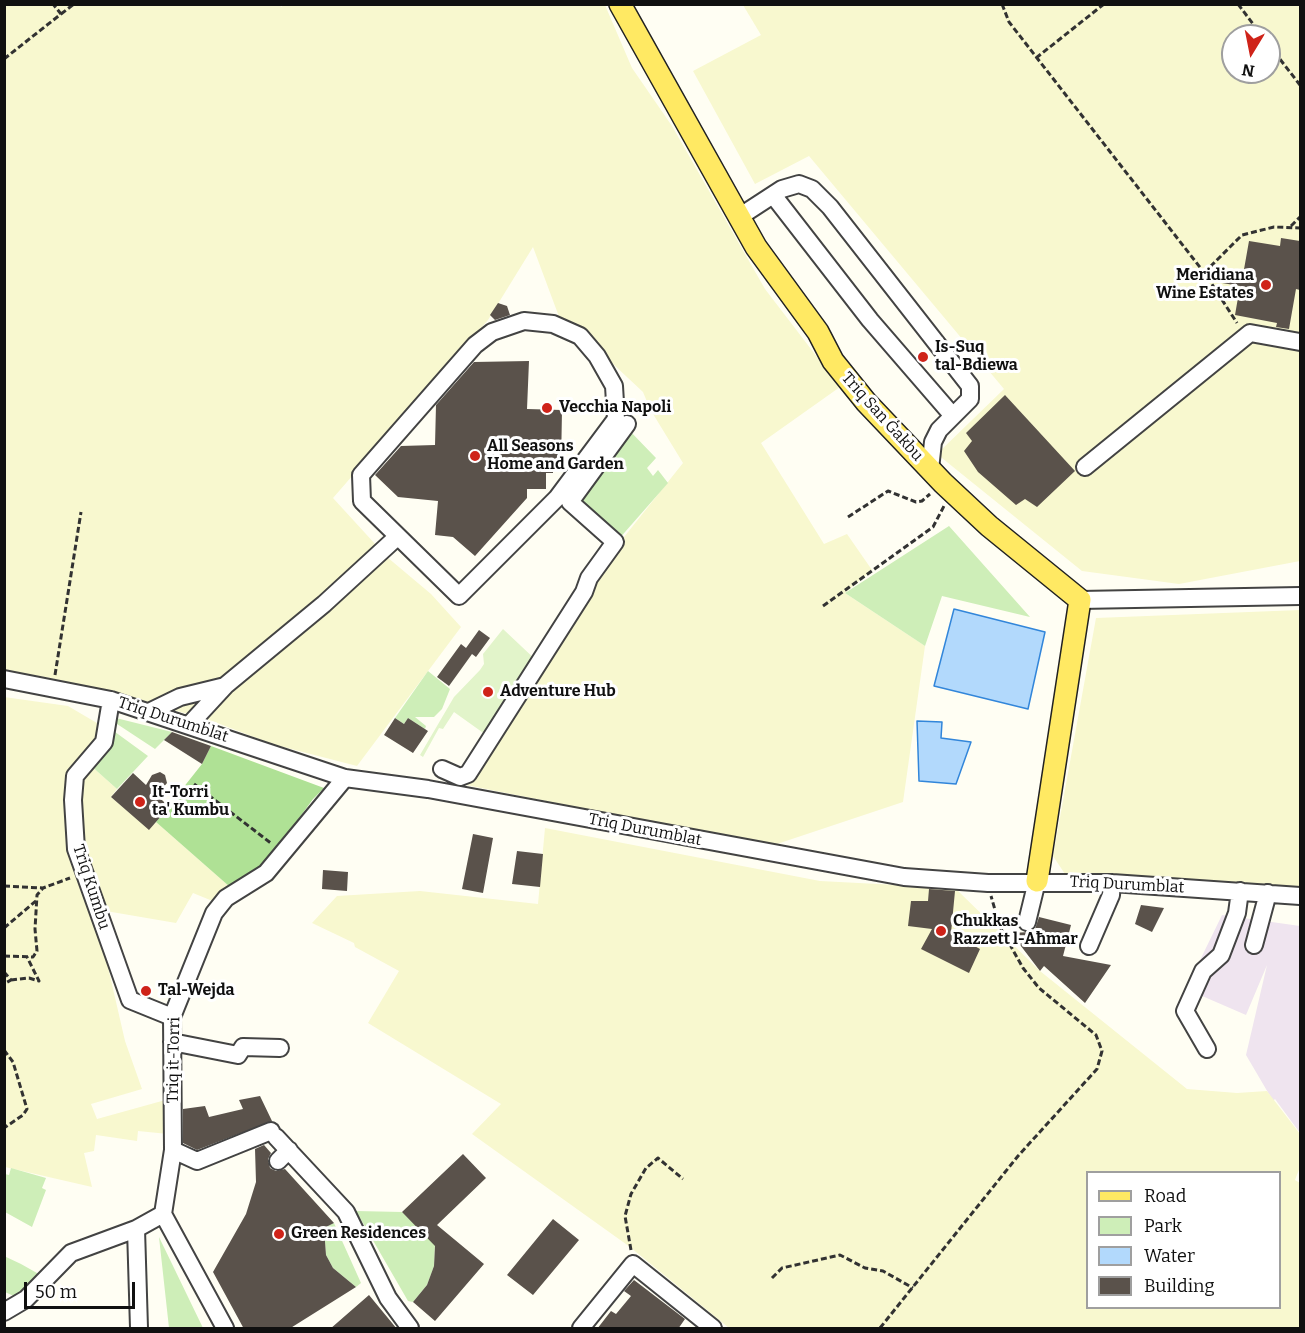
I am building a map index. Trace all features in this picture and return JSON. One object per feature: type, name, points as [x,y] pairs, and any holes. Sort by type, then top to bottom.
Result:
[{"type":"main road","name":"Triq San Ġakbu","points":[[620,4],[756,247],[818,332],[833,361],[866,402],[942,481],[990,526],[1080,600]]},
{"type":"main road","points":[[1037,881],[1080,600]]},
{"type":"street","points":[[739,217],[773,195],[799,184],[812,189],[830,207],[970,386],[970,399],[939,430],[933,442],[942,481]]},
{"type":"street","points":[[773,195],[870,320],[953,416]]},
{"type":"street","points":[[524,321],[553,324],[580,336],[597,356],[614,386],[616,419],[557,498],[459,596],[397,537],[362,501],[361,475],[475,345],[492,332],[524,321]]},
{"type":"street","points":[[1085,467],[1250,333],[1300,342]]},
{"type":"street","points":[[442,769],[460,777],[468,774],[584,592],[589,578],[615,542],[570,502],[627,424]]},
{"type":"street","points":[[190,724],[226,685],[324,604],[397,537]]},
{"type":"street","points":[[1080,600],[1300,596]]},
{"type":"street","name":"Triq Durumblat","points":[[4,680],[111,700],[190,724],[345,778],[428,789],[904,877],[988,883],[1037,881],[1113,883],[1300,896]]},
{"type":"street","points":[[149,712],[180,697],[226,685]]},
{"type":"street","name":"Triq Kumbu","points":[[111,700],[104,742],[75,776],[73,800],[76,849],[130,1000],[172,1017]]},
{"type":"street","name":"Triq it-Torri","points":[[163,1214],[173,1150],[172,1017],[217,907],[226,898],[266,873],[345,778]]},
{"type":"street","points":[[1028,922],[1037,881]]},
{"type":"street","points":[[1089,946],[1111,895],[1113,883]]},
{"type":"street","points":[[1207,1049],[1185,1011],[1203,971],[1221,955],[1237,913],[1240,891]]},
{"type":"street","points":[[1254,945],[1268,893]]},
{"type":"street","points":[[172,1042],[238,1055],[243,1047],[280,1048]]},
{"type":"street","points":[[173,1150],[197,1161],[274,1134],[283,1156],[346,1212],[388,1298],[410,1329]]},
{"type":"street","points":[[4,1312],[26,1299],[71,1253],[136,1228],[163,1214],[225,1329]]},
{"type":"street","points":[[136,1228],[139,1329]]},
{"type":"street","points":[[580,1329],[633,1264],[713,1329]]},
{"type":"path","points":[[53,4],[61,14]]},
{"type":"path","points":[[4,59],[74,4]]},
{"type":"path","points":[[1002,4],[1009,22],[1204,273],[1245,336]]},
{"type":"path","points":[[1036,58],[1104,4]]},
{"type":"path","points":[[1238,4],[1253,24]]},
{"type":"path","points":[[1281,60],[1300,85]]},
{"type":"path","points":[[1291,226],[1300,217]]},
{"type":"path","points":[[1204,273],[1242,235],[1256,229],[1291,226],[1300,228]]},
{"type":"path","points":[[848,518],[888,491],[916,502],[922,501],[942,481]]},
{"type":"path","points":[[823,606],[933,527],[942,481]]},
{"type":"path","points":[[53,689],[81,512]]},
{"type":"path","points":[[194,784],[283,852]]},
{"type":"path","points":[[4,886],[43,888],[74,876],[86,877]]},
{"type":"path","points":[[880,1329],[1018,1156],[1097,1069],[1102,1051],[1096,1035],[1039,988],[1023,968],[1000,927],[988,883]]},
{"type":"path","points":[[4,956],[33,957],[37,951],[37,895],[43,888]]},
{"type":"path","points":[[4,928],[37,900]]},
{"type":"path","points":[[4,984],[11,980],[29,978],[39,981],[27,957]]},
{"type":"path","points":[[4,972],[11,980]]},
{"type":"path","points":[[4,1050],[13,1062],[27,1109],[23,1115],[4,1128]]},
{"type":"path","points":[[633,1264],[625,1216],[631,1194],[646,1168],[658,1158],[683,1179]]},
{"type":"path","points":[[772,1278],[782,1268],[840,1255],[865,1268],[883,1271],[913,1288]]},
{"type":"shaded area","points":[[1222,915],[1300,926],[1300,1133],[1275,1099],[1273,1101],[1246,1055],[1267,965],[1246,1015],[1186,989]]},
{"type":"green space","points":[[280,4],[281,7],[285,4],[605,5],[632,68],[672,126],[765,289],[840,387],[761,443],[824,544],[847,534],[872,570],[845,593],[925,646],[903,802],[771,846],[466,785],[596,579],[593,576],[683,463],[650,409],[643,392],[597,349],[561,322],[533,247],[488,320],[333,498],[387,557],[431,594],[461,627],[357,766],[272,744],[207,719],[51,678],[5,671],[4,5]]},
{"type":"green space","name":"Meridiana Wine Estates","points":[[743,5],[1300,5],[1300,561],[1179,584],[1082,571],[937,454],[1004,389],[809,156],[755,184],[693,71],[761,35]]},
{"type":"green space","points":[[627,428],[656,458],[647,468],[653,476],[658,470],[668,483],[618,540],[574,502]]},
{"type":"green space","points":[[949,526],[1030,617],[942,596],[925,646],[845,593]]},
{"type":"green space","points":[[1300,610],[1300,890],[1065,874],[1053,856],[1096,618]]},
{"type":"green space","name":"Adventure Hub","points":[[503,629],[538,662],[489,737],[454,712],[443,729],[439,728],[423,757],[420,755],[454,697],[480,670],[484,664],[483,654]]},
{"type":"green space","points":[[428,671],[450,689],[442,709],[434,717],[415,717],[426,726],[425,729],[408,718],[404,724],[395,718]]},
{"type":"green space","points":[[4,697],[68,706],[102,726],[105,736],[68,793],[125,1041],[142,1089],[91,1104],[97,1119],[169,1099],[168,1134],[138,1131],[137,1141],[96,1135],[94,1151],[84,1153],[92,1187],[5,1167]]},
{"type":"green space","points":[[116,718],[172,732],[155,749],[114,722]]},
{"type":"green space","points":[[111,729],[148,756],[117,789],[89,764]]},
{"type":"green space","points":[[211,746],[324,788],[313,799],[261,870],[230,887],[156,822],[202,764]]},
{"type":"green space","points":[[89,764],[117,789],[111,797],[149,829],[156,822],[230,887],[215,902],[193,893],[176,923],[100,910],[79,852],[75,794]]},
{"type":"green space","points":[[545,828],[820,881],[955,888],[1040,971],[1187,1089],[1237,1093],[1267,1091],[1300,1134],[1300,1167],[1295,1180],[1300,1183],[1300,1328],[729,1328],[630,1247],[472,1134],[501,1104],[368,1023],[399,971],[355,947],[354,943],[312,923],[337,896],[420,891],[538,904]]},
{"type":"green space","points":[[11,1168],[46,1178],[42,1188],[46,1190],[32,1227],[5,1212],[5,1174],[9,1175]]},
{"type":"green space","points":[[356,1211],[402,1212],[435,1244],[434,1266],[427,1285],[413,1302],[408,1301]]},
{"type":"green space","points":[[334,1223],[361,1283],[356,1287],[333,1268],[326,1255],[324,1228]]},
{"type":"green space","points":[[159,1237],[203,1328],[169,1328]]},
{"type":"green space","points":[[4,1256],[44,1277],[18,1298],[5,1292]]},
{"type":"water","points":[[954,609],[1045,632],[1028,709],[934,686]]},
{"type":"water","points":[[917,721],[942,722],[941,738],[971,742],[956,784],[919,781]]},
{"type":"building","name":"Meridiana Wine Estates","points":[[1281,238],[1300,241],[1300,290],[1296,289],[1289,329],[1276,327],[1277,323],[1235,315],[1240,286],[1222,283],[1224,272],[1243,275],[1249,241],[1280,246]]},
{"type":"building","points":[[498,303],[507,306],[510,315],[495,320],[490,315]]},
{"type":"building","name":"All Seasons Home and Garden","points":[[529,361],[527,409],[562,410],[561,466],[553,466],[553,473],[546,473],[546,489],[527,489],[527,498],[475,556],[453,537],[435,535],[438,501],[398,497],[375,475],[401,446],[435,445],[436,405],[474,362]]},
{"type":"building","points":[[1005,395],[1075,471],[1037,507],[1025,499],[1016,505],[978,472],[964,451],[972,441],[966,433]]},
{"type":"building","points":[[479,630],[490,638],[476,657],[472,654],[449,686],[437,677],[461,644],[466,648]]},
{"type":"building","points":[[395,718],[404,724],[408,718],[428,731],[413,753],[384,735]]},
{"type":"building","points":[[172,732],[211,746],[202,764],[164,740]]},
{"type":"building","name":"It-Torri ta' Kumbu","points":[[160,772],[165,775],[167,783],[157,795],[169,807],[149,830],[111,797],[133,773],[146,785],[152,775]]},
{"type":"building","points":[[473,834],[493,838],[483,893],[462,889]]},
{"type":"building","points":[[517,851],[543,854],[540,887],[512,884]]},
{"type":"building","points":[[323,870],[348,872],[347,891],[322,889]]},
{"type":"building","name":"Chukkas Razzett l-Aħmar","points":[[929,889],[955,891],[951,933],[980,949],[969,973],[921,949],[932,929],[908,926],[911,901],[928,901]]},
{"type":"building","points":[[1141,905],[1164,908],[1152,932],[1135,924]]},
{"type":"building","points":[[1039,917],[1071,925],[1063,956],[1111,965],[1085,1003],[1044,966],[1040,971],[1011,933],[1030,932],[1035,929]]},
{"type":"building","points":[[260,1096],[272,1121],[197,1150],[183,1143],[183,1109],[205,1106],[209,1117],[243,1109],[239,1100]]},
{"type":"building","name":"Green Residences","points":[[264,1145],[271,1153],[268,1159],[270,1168],[276,1171],[285,1169],[334,1223],[324,1228],[326,1255],[333,1268],[356,1287],[289,1329],[244,1329],[213,1272],[246,1214],[256,1182],[255,1149]]},
{"type":"building","points":[[463,1154],[486,1178],[437,1225],[484,1264],[435,1321],[413,1302],[427,1285],[434,1266],[435,1246],[402,1212]]},
{"type":"building","points":[[553,1219],[579,1240],[533,1295],[507,1275]]},
{"type":"building","points":[[634,1280],[685,1319],[678,1329],[597,1329],[611,1311],[616,1314],[631,1296],[624,1291]]},
{"type":"building","points":[[369,1295],[397,1329],[330,1329]]},
{"type":"place","name":"Meridiana Wine Estates","points":[[1266,285]]},
{"type":"place","name":"Is-Suq tal-Bdiewa","points":[[923,357]]},
{"type":"place","name":"Vecchia Napoli","points":[[547,408]]},
{"type":"place","name":"All Seasons Home and Garden","points":[[475,456]]},
{"type":"place","name":"Adventure Hub","points":[[488,692]]},
{"type":"place","name":"It-Torri ta' Kumbu","points":[[140,802]]},
{"type":"place","name":"Chukkas Razzett l-Aħmar","points":[[941,931]]},
{"type":"place","name":"Tal-Wejda","points":[[146,991]]},
{"type":"place","name":"Green Residences","points":[[279,1234]]}]
